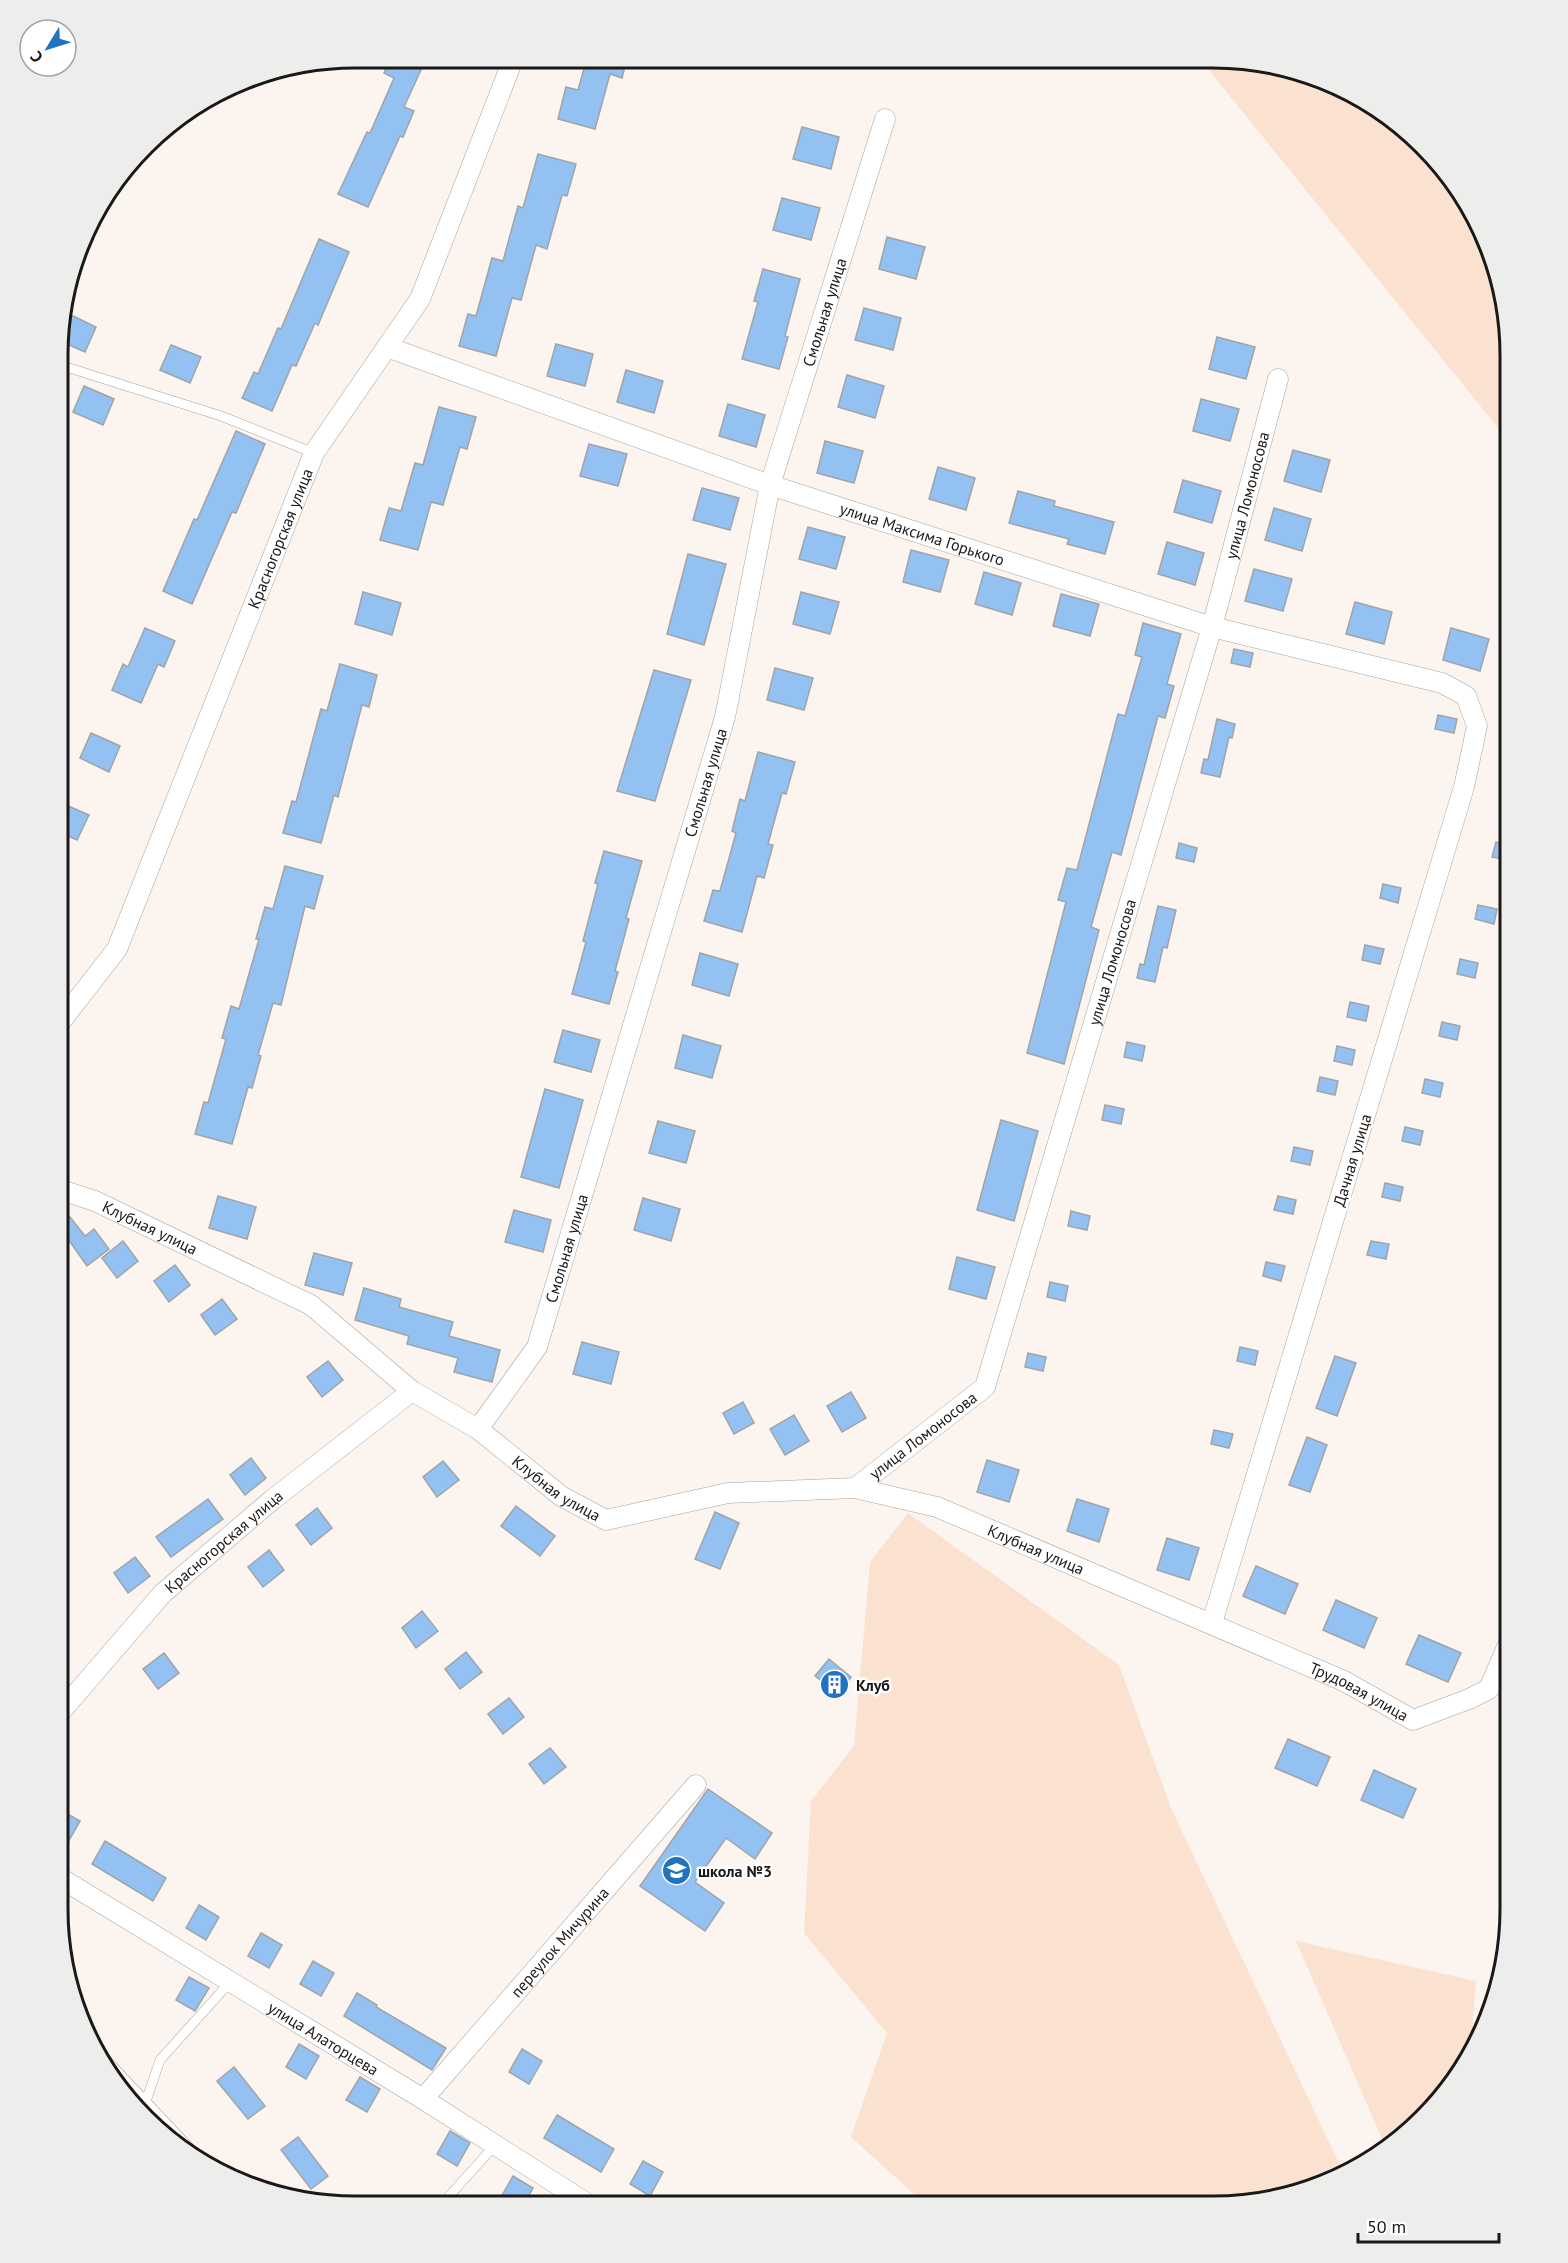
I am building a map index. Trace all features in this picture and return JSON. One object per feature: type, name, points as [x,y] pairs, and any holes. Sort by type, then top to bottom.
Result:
[{"type":"street","name":"Красногорская улица","points":[[68,1012],[117,949],[314,453],[420,299],[510,68]]},
{"type":"street","name":"Смольная улица","points":[[478,1429],[537,1347],[725,717],[770,484],[885,119]]},
{"type":"street","name":"улица Максима Горького","points":[[387,346],[770,484],[1212,627],[1442,683],[1466,696]]},
{"type":"street","name":"улица Ломоносова","points":[[855,1488],[985,1387],[1212,627],[1278,379]]},
{"type":"street","name":"Дачная улица","points":[[1212,1623],[1464,787],[1478,726],[1466,696]]},
{"type":"street","name":"Клубная улица","points":[[68,1193],[95,1202],[311,1305],[412,1391],[478,1429],[561,1496],[606,1520],[728,1493],[855,1488],[937,1507],[1212,1623]]},
{"type":"street","name":"Красногорская улица","points":[[68,1703],[163,1593],[272,1500],[412,1391]]},
{"type":"street","name":"Трудовая улица","points":[[1212,1623],[1344,1681],[1413,1720],[1489,1689],[1500,1663]]},
{"type":"street","name":"переулок Мичурина","points":[[423,2099],[696,1785]]},
{"type":"street","name":"улица Алаторцева","points":[[68,1883],[423,2099],[575,2196]]},
{"type":"lane","points":[[68,368],[221,416],[314,453]]},
{"type":"lane","points":[[145,2105],[160,2060],[231,1981]]},
{"type":"lane","points":[[449,2196],[495,2145]]},
{"type":"shaded area","points":[[1207,68],[1233,68],[1270,73],[1324,89],[1373,116],[1417,151],[1429,165],[1452,195],[1471,227],[1491,280],[1500,335],[1500,430]]},
{"type":"shaded area","points":[[908,1513],[1119,1665],[1171,1808],[1340,2166],[1288,2186],[1233,2195],[916,2196],[851,2137],[887,2033],[804,1933],[811,1801],[854,1746],[870,1562]]},
{"type":"shaded area","points":[[1296,1941],[1476,1981],[1472,2034],[1462,2052],[1441,2083],[1417,2112],[1383,2140]]},
{"type":"building","points":[[386,68],[422,68],[404,107],[414,111],[403,137],[400,136],[368,207],[338,194],[367,132],[370,133],[394,78],[384,73]]},
{"type":"building","points":[[584,68],[624,68],[622,78],[610,74],[595,129],[558,119],[566,87],[578,90]]},
{"type":"building","points":[[802,127],[839,137],[831,169],[793,159]]},
{"type":"building","points":[[538,154],[576,164],[567,196],[562,195],[547,249],[536,245],[521,300],[512,298],[496,356],[459,346],[468,314],[476,316],[492,258],[503,261],[518,206],[523,208]]},
{"type":"building","points":[[782,198],[820,208],[811,240],[773,230]]},
{"type":"building","points":[[887,237],[925,247],[916,279],[879,269]]},
{"type":"building","points":[[319,239],[349,252],[318,325],[315,323],[296,366],[292,365],[272,411],[242,398],[254,372],[258,374],[278,328],[281,329]]},
{"type":"building","points":[[763,269],[800,279],[779,369],[742,359],[758,302],[754,301]]},
{"type":"building","points":[[864,308],[901,318],[893,350],[855,340]]},
{"type":"building","points":[[70,315],[96,327],[85,352],[68,345]]},
{"type":"building","points":[[1217,337],[1255,347],[1246,379],[1209,369]]},
{"type":"building","points":[[556,344],[593,354],[585,386],[547,376]]},
{"type":"building","points":[[171,345],[201,357],[190,383],[160,370]]},
{"type":"building","points":[[626,370],[663,381],[654,413],[617,402]]},
{"type":"building","points":[[847,375],[884,386],[875,418],[838,407]]},
{"type":"building","points":[[84,386],[114,399],[103,425],[73,412]]},
{"type":"building","points":[[1201,399],[1239,409],[1230,441],[1193,431]]},
{"type":"building","points":[[728,404],[765,415],[756,447],[719,436]]},
{"type":"building","points":[[439,407],[476,417],[467,449],[460,447],[443,505],[431,502],[418,550],[380,540],[389,508],[401,511],[415,463],[423,465]]},
{"type":"building","points":[[236,431],[265,444],[236,513],[232,512],[192,604],[163,591]]},
{"type":"building","points":[[825,441],[863,451],[854,483],[817,473]]},
{"type":"building","points":[[589,444],[627,454],[618,486],[580,476]]},
{"type":"building","points":[[1293,450],[1330,460],[1321,492],[1284,481]]},
{"type":"building","points":[[938,467],[975,478],[966,510],[929,499]]},
{"type":"building","points":[[1183,480],[1221,491],[1212,523],[1174,512]]},
{"type":"building","points":[[702,488],[739,498],[730,530],[693,520]]},
{"type":"building","points":[[1018,491],[1055,501],[1054,506],[1114,522],[1105,554],[1067,544],[1069,539],[1009,523]]},
{"type":"building","points":[[1274,508],[1311,519],[1302,551],[1265,540]]},
{"type":"building","points":[[808,527],[845,537],[836,569],[799,559]]},
{"type":"building","points":[[1167,542],[1204,553],[1195,585],[1158,574]]},
{"type":"building","points":[[911,550],[949,560],[940,592],[903,582]]},
{"type":"building","points":[[688,554],[726,564],[704,645],[667,634]]},
{"type":"building","points":[[1254,569],[1292,579],[1283,611],[1245,601]]},
{"type":"building","points":[[984,572],[1021,583],[1012,615],[975,604]]},
{"type":"building","points":[[363,592],[401,603],[392,635],[355,624]]},
{"type":"building","points":[[801,592],[839,602],[830,634],[793,624]]},
{"type":"building","points":[[1061,594],[1099,604],[1090,636],[1053,626]]},
{"type":"building","points":[[1355,602],[1392,612],[1384,644],[1346,634]]},
{"type":"building","points":[[1143,623],[1181,634],[1167,684],[1174,686],[1165,718],[1158,716],[1121,855],[1112,852],[1091,927],[1099,930],[1064,1064],[1027,1053],[1066,902],[1058,900],[1067,868],[1077,870],[1118,714],[1125,716],[1142,657],[1135,655]]},
{"type":"building","points":[[145,628],[175,641],[164,667],[158,664],[141,703],[112,690],[123,664],[128,667]]},
{"type":"building","points":[[1451,628],[1489,639],[1480,671],[1443,660]]},
{"type":"building","points":[[1234,649],[1253,653],[1250,667],[1231,663]]},
{"type":"building","points":[[340,664],[377,675],[369,707],[362,705],[338,797],[334,795],[321,843],[283,833],[292,801],[296,802],[321,709],[327,711]]},
{"type":"building","points":[[775,668],[813,678],[804,710],[767,700]]},
{"type":"building","points":[[654,670],[691,680],[655,801],[617,791]]},
{"type":"building","points":[[1438,715],[1457,719],[1454,733],[1435,729]]},
{"type":"building","points":[[1217,719],[1235,724],[1232,738],[1229,737],[1220,777],[1201,773],[1204,759],[1208,760]]},
{"type":"building","points":[[91,733],[120,746],[109,772],[80,758]]},
{"type":"building","points":[[758,752],[795,762],[786,794],[782,793],[768,844],[773,845],[764,878],[757,876],[742,932],[704,921],[713,890],[720,891],[736,833],[732,831],[740,799],[745,801]]},
{"type":"building","points":[[68,806],[89,815],[77,840],[68,836]]},
{"type":"building","points":[[1496,842],[1500,843],[1500,859],[1492,857]]},
{"type":"building","points":[[1179,843],[1197,848],[1194,862],[1176,858]]},
{"type":"building","points":[[604,851],[642,861],[626,918],[629,919],[609,1004],[572,994],[586,942],[583,941]]},
{"type":"building","points":[[285,866],[323,876],[314,909],[305,906],[281,1005],[273,1003],[258,1055],[261,1056],[252,1088],[248,1087],[232,1144],[195,1134],[204,1102],[208,1103],[226,1039],[222,1038],[231,1006],[239,1009],[259,939],[256,939],[265,907],[273,909]]},
{"type":"building","points":[[1383,884],[1401,888],[1398,903],[1380,898]]},
{"type":"building","points":[[1478,905],[1497,909],[1494,924],[1475,919]]},
{"type":"building","points":[[1158,906],[1176,910],[1167,948],[1163,947],[1155,982],[1137,978],[1140,964],[1144,965]]},
{"type":"building","points":[[1365,945],[1384,949],[1380,964],[1362,960]]},
{"type":"building","points":[[700,953],[738,964],[729,996],[692,985]]},
{"type":"building","points":[[1460,959],[1478,963],[1475,978],[1457,974]]},
{"type":"building","points":[[1350,1002],[1369,1006],[1366,1021],[1347,1017]]},
{"type":"building","points":[[1442,1022],[1460,1026],[1457,1040],[1439,1036]]},
{"type":"building","points":[[563,1030],[600,1040],[591,1072],[554,1062]]},
{"type":"building","points":[[683,1035],[721,1046],[712,1078],[675,1068]]},
{"type":"building","points":[[1127,1042],[1145,1046],[1142,1061],[1124,1057]]},
{"type":"building","points":[[1337,1046],[1355,1050],[1352,1065],[1334,1061]]},
{"type":"building","points":[[1320,1077],[1338,1081],[1335,1095],[1317,1091]]},
{"type":"building","points":[[1425,1079],[1443,1083],[1440,1097],[1422,1093]]},
{"type":"building","points":[[545,1089],[583,1100],[559,1188],[521,1177]]},
{"type":"building","points":[[1105,1105],[1124,1109],[1121,1124],[1102,1120]]},
{"type":"building","points":[[1001,1120],[1038,1131],[1014,1221],[977,1210]]},
{"type":"building","points":[[658,1121],[695,1131],[686,1163],[649,1153]]},
{"type":"building","points":[[1405,1127],[1423,1131],[1420,1145],[1402,1141]]},
{"type":"building","points":[[1294,1147],[1313,1151],[1310,1165],[1291,1161]]},
{"type":"building","points":[[1385,1183],[1403,1187],[1400,1201],[1382,1197]]},
{"type":"building","points":[[218,1196],[256,1207],[247,1239],[209,1228]]},
{"type":"building","points":[[1278,1196],[1296,1200],[1293,1214],[1274,1210]]},
{"type":"building","points":[[643,1198],[680,1209],[671,1241],[634,1230]]},
{"type":"building","points":[[514,1210],[551,1220],[543,1252],[505,1242]]},
{"type":"building","points":[[1071,1211],[1090,1216],[1087,1230],[1068,1226]]},
{"type":"building","points":[[68,1215],[85,1236],[94,1229],[109,1249],[87,1266],[68,1239]]},
{"type":"building","points":[[123,1241],[138,1261],[117,1278],[102,1258]]},
{"type":"building","points":[[1371,1241],[1389,1244],[1386,1259],[1367,1255]]},
{"type":"building","points":[[314,1253],[352,1263],[343,1295],[305,1285]]},
{"type":"building","points":[[957,1257],[995,1267],[986,1299],[949,1289]]},
{"type":"building","points":[[1266,1262],[1285,1266],[1281,1281],[1263,1276]]},
{"type":"building","points":[[175,1265],[190,1285],[169,1302],[154,1281]]},
{"type":"building","points":[[1050,1282],[1068,1286],[1065,1301],[1047,1297]]},
{"type":"building","points":[[364,1288],[401,1299],[399,1307],[453,1322],[449,1336],[500,1350],[492,1382],[454,1372],[458,1358],[407,1344],[409,1336],[355,1320]]},
{"type":"building","points":[[222,1299],[237,1319],[215,1335],[201,1315]]},
{"type":"building","points":[[582,1342],[619,1352],[611,1384],[573,1374]]},
{"type":"building","points":[[1240,1347],[1258,1351],[1255,1365],[1237,1361]]},
{"type":"building","points":[[1028,1353],[1046,1357],[1043,1371],[1025,1367]]},
{"type":"building","points":[[1335,1356],[1356,1363],[1337,1416],[1316,1408]]},
{"type":"building","points":[[328,1361],[343,1380],[322,1397],[307,1377]]},
{"type":"building","points":[[851,1392],[866,1418],[842,1432],[827,1406]]},
{"type":"building","points":[[743,1402],[754,1423],[734,1434],[723,1413]]},
{"type":"building","points":[[794,1415],[809,1441],[785,1455],[770,1429]]},
{"type":"building","points":[[1214,1430],[1233,1434],[1229,1448],[1211,1444]]},
{"type":"building","points":[[1307,1437],[1327,1445],[1310,1492],[1289,1485]]},
{"type":"building","points":[[251,1458],[266,1478],[245,1495],[230,1475]]},
{"type":"building","points":[[987,1460],[1019,1470],[1009,1502],[977,1492]]},
{"type":"building","points":[[443,1461],[459,1480],[437,1497],[423,1477]]},
{"type":"building","points":[[208,1499],[223,1519],[171,1557],[156,1537]]},
{"type":"building","points":[[1077,1499],[1109,1509],[1099,1542],[1067,1531]]},
{"type":"building","points":[[516,1506],[555,1536],[540,1556],[501,1526]]},
{"type":"building","points":[[317,1508],[332,1528],[311,1545],[296,1525]]},
{"type":"building","points":[[715,1512],[739,1523],[720,1569],[695,1559]]},
{"type":"building","points":[[1167,1538],[1199,1548],[1189,1580],[1157,1570]]},
{"type":"building","points":[[269,1550],[284,1570],[263,1587],[248,1567]]},
{"type":"building","points":[[135,1557],[150,1576],[128,1593],[114,1573]]},
{"type":"building","points":[[1256,1566],[1298,1584],[1285,1614],[1243,1596]]},
{"type":"building","points":[[1336,1600],[1377,1618],[1364,1648],[1323,1630]]},
{"type":"building","points":[[422,1611],[438,1631],[416,1648],[402,1628]]},
{"type":"building","points":[[1419,1635],[1461,1653],[1448,1682],[1406,1664]]},
{"type":"building","points":[[466,1652],[482,1672],[460,1689],[445,1669]]},
{"type":"building","points":[[164,1653],[179,1673],[158,1689],[143,1669]]},
{"type":"building","name":"Клуб","points":[[829,1659],[851,1677],[838,1694],[815,1676]]},
{"type":"building","points":[[509,1698],[524,1717],[503,1734],[488,1714]]},
{"type":"building","points":[[1288,1739],[1330,1757],[1317,1786],[1275,1768]]},
{"type":"building","points":[[550,1748],[566,1767],[544,1784],[529,1764]]},
{"type":"building","points":[[1374,1770],[1416,1789],[1403,1818],[1361,1800]]},
{"type":"building","name":"школа №3","points":[[708,1789],[772,1833],[755,1859],[726,1838],[695,1882],[724,1903],[705,1931],[640,1886]]},
{"type":"building","points":[[68,1814],[80,1821],[68,1842]]},
{"type":"building","points":[[105,1841],[166,1878],[153,1901],[92,1864]]},
{"type":"building","points":[[199,1905],[219,1917],[206,1940],[186,1928]]},
{"type":"building","points":[[261,1933],[282,1945],[269,1968],[248,1956]]},
{"type":"building","points":[[313,1961],[334,1973],[321,1996],[300,1984]]},
{"type":"building","points":[[189,1977],[209,1988],[195,2011],[176,2000]]},
{"type":"building","points":[[357,1993],[377,2005],[376,2007],[446,2048],[432,2070],[344,2016]]},
{"type":"building","points":[[299,2044],[319,2056],[306,2079],[286,2067]]},
{"type":"building","points":[[522,2049],[542,2061],[529,2084],[509,2072]]},
{"type":"building","points":[[234,2067],[265,2106],[248,2119],[217,2081]]},
{"type":"building","points":[[360,2077],[380,2089],[367,2112],[346,2100]]},
{"type":"building","points":[[557,2115],[614,2149],[601,2172],[544,2138]]},
{"type":"building","points":[[450,2131],[470,2143],[457,2166],[437,2154]]},
{"type":"building","points":[[298,2137],[328,2176],[311,2189],[281,2150]]},
{"type":"building","points":[[643,2161],[663,2172],[650,2196],[630,2184]]},
{"type":"building","points":[[513,2176],[533,2188],[528,2196],[502,2196]]},
{"type":"place","name":"Клуб","points":[[835,1685]]},
{"type":"place","name":"школа №3","points":[[677,1871]]}]
